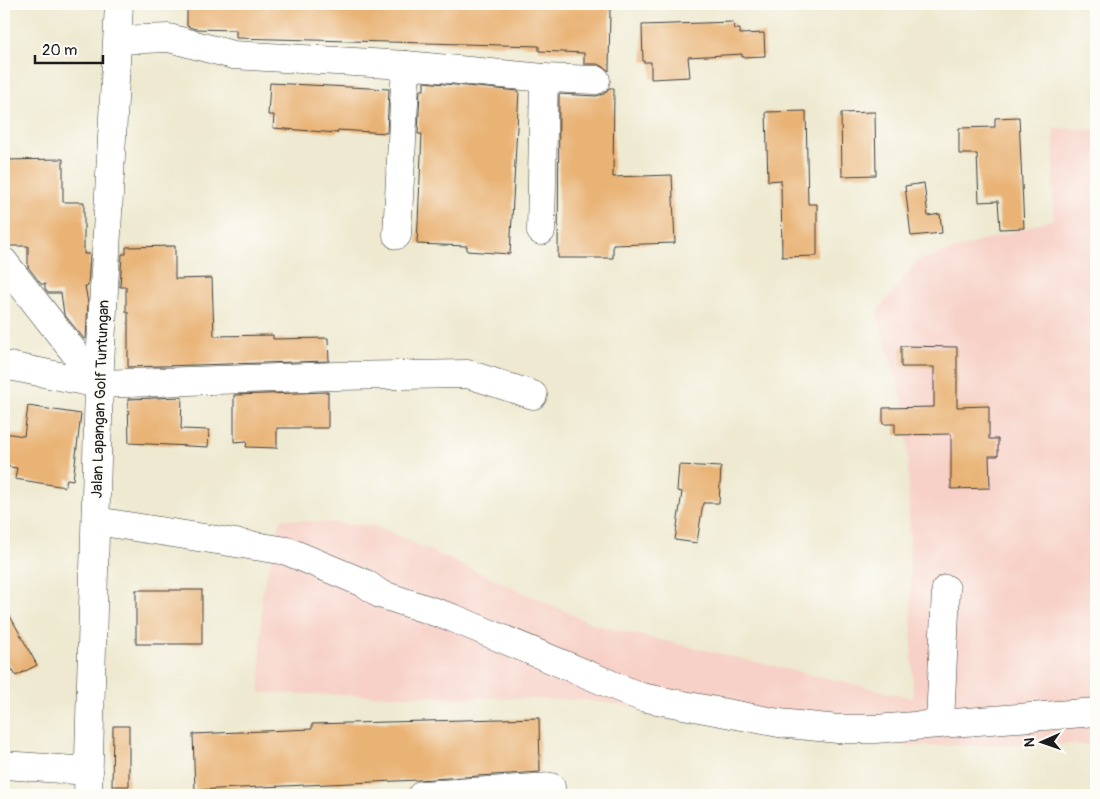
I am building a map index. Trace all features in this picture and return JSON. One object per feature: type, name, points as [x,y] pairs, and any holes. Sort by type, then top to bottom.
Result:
[{"type":"street","name":"Jalan Lapangan Golf Tuntungan","points":[[88,783],[99,384],[119,4]]},
{"type":"street","points":[[118,40],[169,38],[233,55],[406,64],[544,78],[596,80]]},
{"type":"street","points":[[397,235],[406,64]]},
{"type":"street","points":[[541,231],[544,78]]},
{"type":"street","points":[[4,262],[99,384]]},
{"type":"street","points":[[4,365],[99,384],[336,376],[468,374],[533,395]]},
{"type":"street","points":[[96,521],[287,551],[366,584],[380,594],[453,618],[641,697],[779,723],[838,729],[875,729],[1096,712]]},
{"type":"street","points":[[940,723],[946,589]]},
{"type":"street","points":[[4,765],[88,783]]},
{"type":"street","points":[[422,795],[551,787]]},
{"type":"shaded area","points":[[1054,128],[1096,130],[1096,744],[911,746],[586,700],[260,693],[262,594],[281,519],[377,526],[595,625],[913,698],[907,416],[877,312],[917,261],[1053,219]]},
{"type":"building","points":[[187,4],[582,4],[582,7],[610,8],[609,71],[597,64],[584,64],[584,53],[539,51],[539,46],[236,38],[236,30],[195,29],[187,26]]},
{"type":"building","points":[[733,22],[734,29],[740,29],[740,34],[764,33],[765,56],[742,57],[742,54],[688,57],[690,77],[651,79],[651,62],[643,62],[642,25]]},
{"type":"building","points":[[424,82],[519,91],[510,254],[467,251],[467,246],[417,244],[422,134],[418,134],[420,90],[424,90]]},
{"type":"building","points":[[270,83],[389,89],[387,133],[338,130],[337,133],[273,128],[274,115],[268,115]]},
{"type":"building","points":[[609,88],[614,88],[613,177],[672,175],[675,243],[613,245],[613,258],[558,258],[559,94],[596,96],[604,94]]},
{"type":"building","points":[[806,111],[808,204],[817,204],[817,256],[782,257],[781,180],[768,181],[766,112]]},
{"type":"building","points":[[875,112],[876,175],[842,176],[841,113]]},
{"type":"building","points":[[1019,117],[1024,228],[1000,229],[998,201],[979,202],[977,154],[959,154],[959,128],[995,127],[995,118]]},
{"type":"building","points":[[63,159],[63,202],[84,202],[84,254],[90,254],[88,286],[85,286],[88,303],[86,339],[84,339],[64,314],[61,293],[48,293],[45,289],[45,284],[41,284],[28,267],[28,246],[4,246],[4,160]]},
{"type":"building","points":[[924,183],[928,216],[940,214],[942,233],[911,236],[905,186]]},
{"type":"building","points":[[175,246],[175,279],[212,278],[214,336],[273,335],[273,339],[328,338],[329,361],[128,367],[126,287],[120,287],[122,254],[126,254],[126,247]]},
{"type":"building","points":[[901,346],[957,347],[957,407],[989,406],[989,439],[998,439],[998,456],[989,456],[990,488],[951,489],[951,434],[895,435],[895,424],[883,424],[883,408],[934,407],[934,367],[901,367]]},
{"type":"building","points":[[328,392],[328,428],[277,428],[277,448],[246,447],[247,441],[234,442],[234,395]]},
{"type":"building","points":[[182,397],[181,429],[209,430],[208,447],[129,443],[128,399]]},
{"type":"building","points":[[28,406],[81,414],[73,480],[67,479],[65,487],[15,479],[17,468],[4,466],[4,433],[24,436]]},
{"type":"building","points":[[679,465],[721,467],[719,503],[703,503],[697,543],[675,540],[682,492],[677,491]]},
{"type":"building","points":[[136,590],[202,590],[202,644],[136,644]]},
{"type":"building","points":[[4,605],[37,665],[16,676],[4,656]]},
{"type":"building","points":[[539,718],[540,772],[418,780],[195,790],[193,734],[312,729],[312,724]]},
{"type":"building","points":[[113,726],[129,726],[129,786],[112,786]]}]
